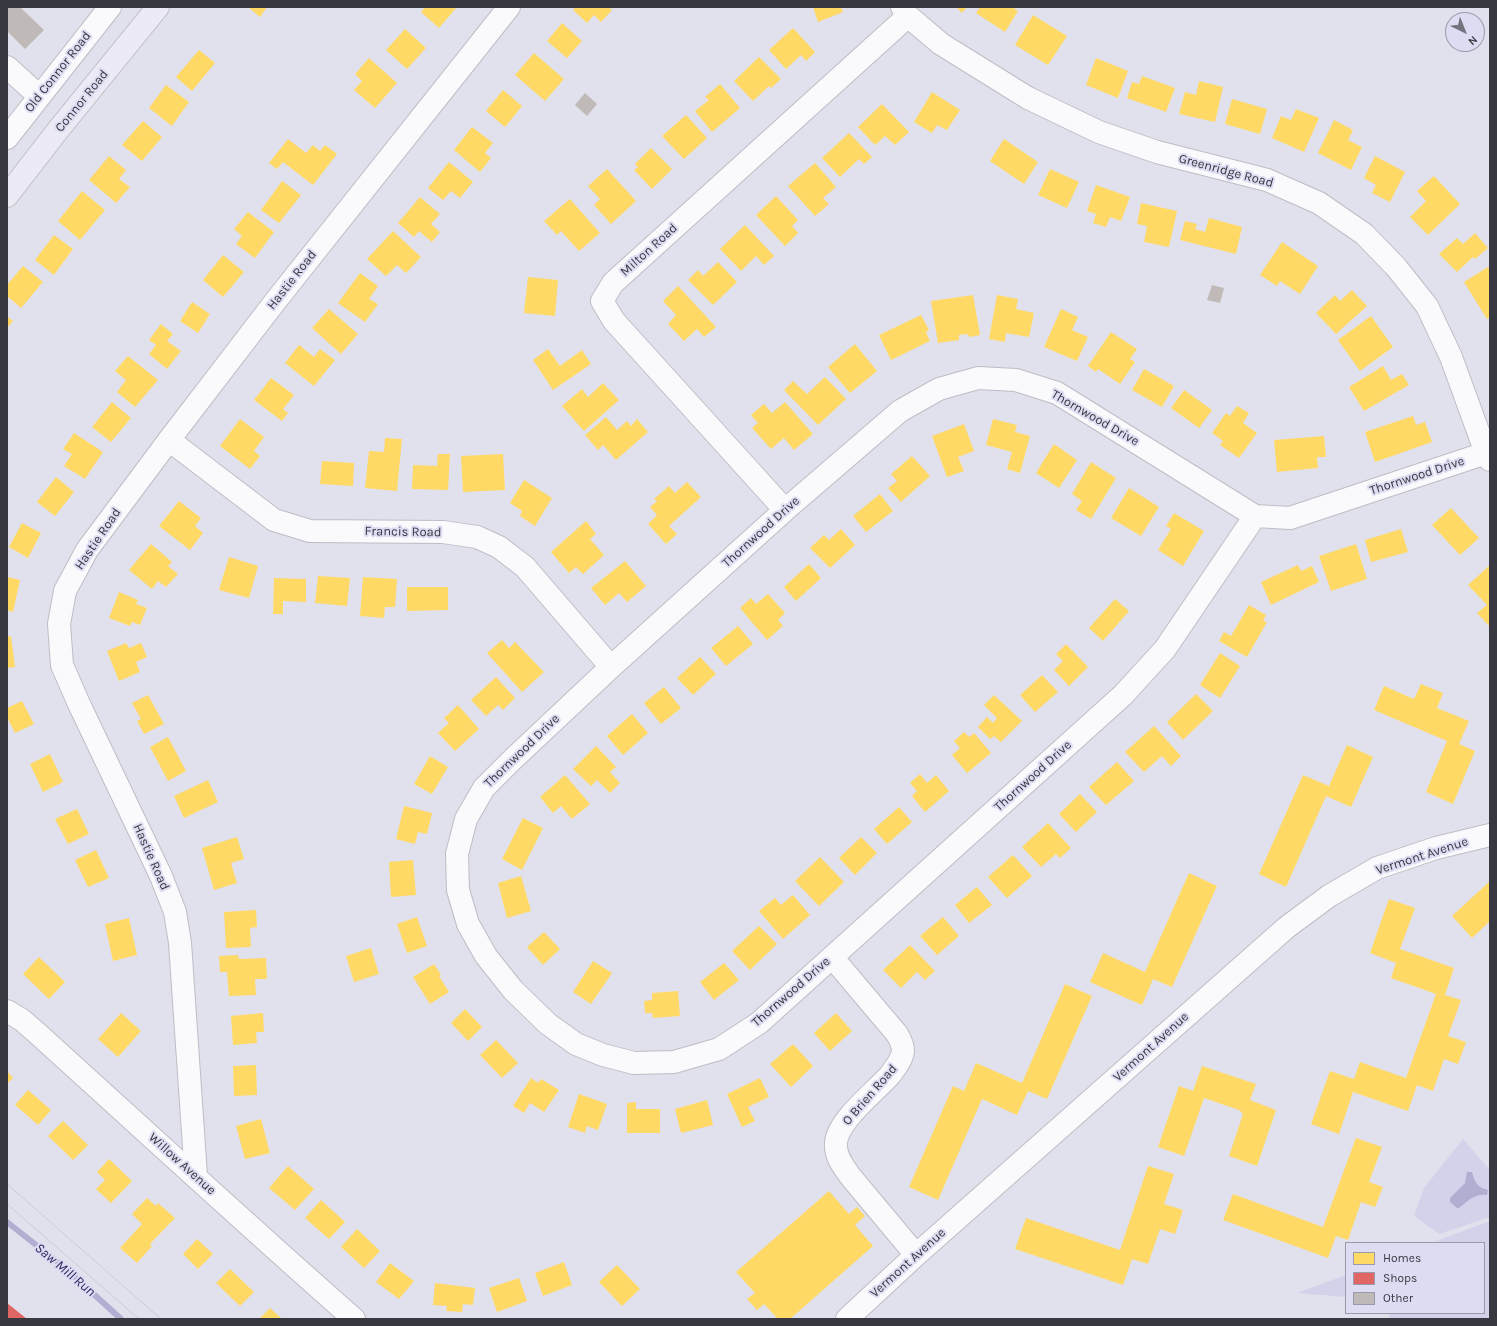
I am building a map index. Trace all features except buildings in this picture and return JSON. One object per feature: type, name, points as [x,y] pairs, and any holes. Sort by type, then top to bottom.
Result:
[{"type":"main road","name":"Connor Road","points":[[7,196],[58,130],[158,7]]},
{"type":"street","name":"Old Connor Road","points":[[7,138],[110,7]]},
{"type":"street","name":"Hastie Road","points":[[196,1176],[180,943],[175,912],[161,876],[62,665],[59,624],[65,591],[87,550],[169,440],[274,303],[509,7]]},
{"type":"street","name":"Greenridge Road","points":[[905,11],[941,44],[1028,98],[1099,132],[1157,152],[1266,180],[1320,203],[1364,234],[1396,267],[1427,306],[1451,357],[1488,457]]},
{"type":"street","name":"Milton Road","points":[[785,510],[614,321],[602,301],[613,282],[905,11]]},
{"type":"street","points":[[7,67],[40,96]]},
{"type":"street","name":"Thornwood Drive","points":[[1255,516],[1165,649],[1123,695],[759,1023],[719,1049],[674,1062],[634,1063],[603,1055],[576,1044],[548,1024],[513,990],[486,956],[468,924],[458,890],[457,854],[466,819],[484,788],[611,667],[785,510],[900,411],[939,389],[978,378],[1016,380],[1057,393],[1255,516],[1290,518],[1488,457]]},
{"type":"street","name":"Francis Road","points":[[169,440],[274,520],[310,531],[443,532],[477,537],[499,547],[525,567],[611,667]]},
{"type":"street","name":"Vermont Avenue","points":[[847,1319],[916,1255],[1287,927],[1329,896],[1377,868],[1436,848],[1490,835]]},
{"type":"street","name":"O Brien Road","points":[[832,957],[897,1034],[902,1043],[903,1051],[901,1059],[896,1067],[882,1084],[845,1122],[840,1130],[836,1145],[837,1155],[841,1164],[850,1176],[916,1255]]},
{"type":"street","name":"Willow Avenue","points":[[7,1011],[22,1020],[38,1034],[196,1176],[271,1246],[354,1319]]},
{"type":"shaded area","points":[[1463,1139],[1490,1170],[1490,1217],[1439,1234],[1414,1216],[1424,1188]]},
{"type":"shaded area","points":[[1467,1172],[1472,1172],[1477,1184],[1488,1190],[1487,1195],[1475,1196],[1457,1208],[1450,1202],[1450,1198],[1465,1183]]},
{"type":"shaded area","points":[[1490,1221],[1490,1319],[1389,1319],[1389,1314],[1485,1314],[1485,1242],[1434,1242]]},
{"type":"shaded area","points":[[1345,1275],[1345,1297],[1297,1293]]},
{"type":"waterway","name":"Saw Mill Run","points":[[7,1222],[64,1267],[121,1319]]},
{"type":"tram line","points":[[7,1184],[161,1319]]},
{"type":"tram line","points":[[7,1204],[139,1319]]}]
